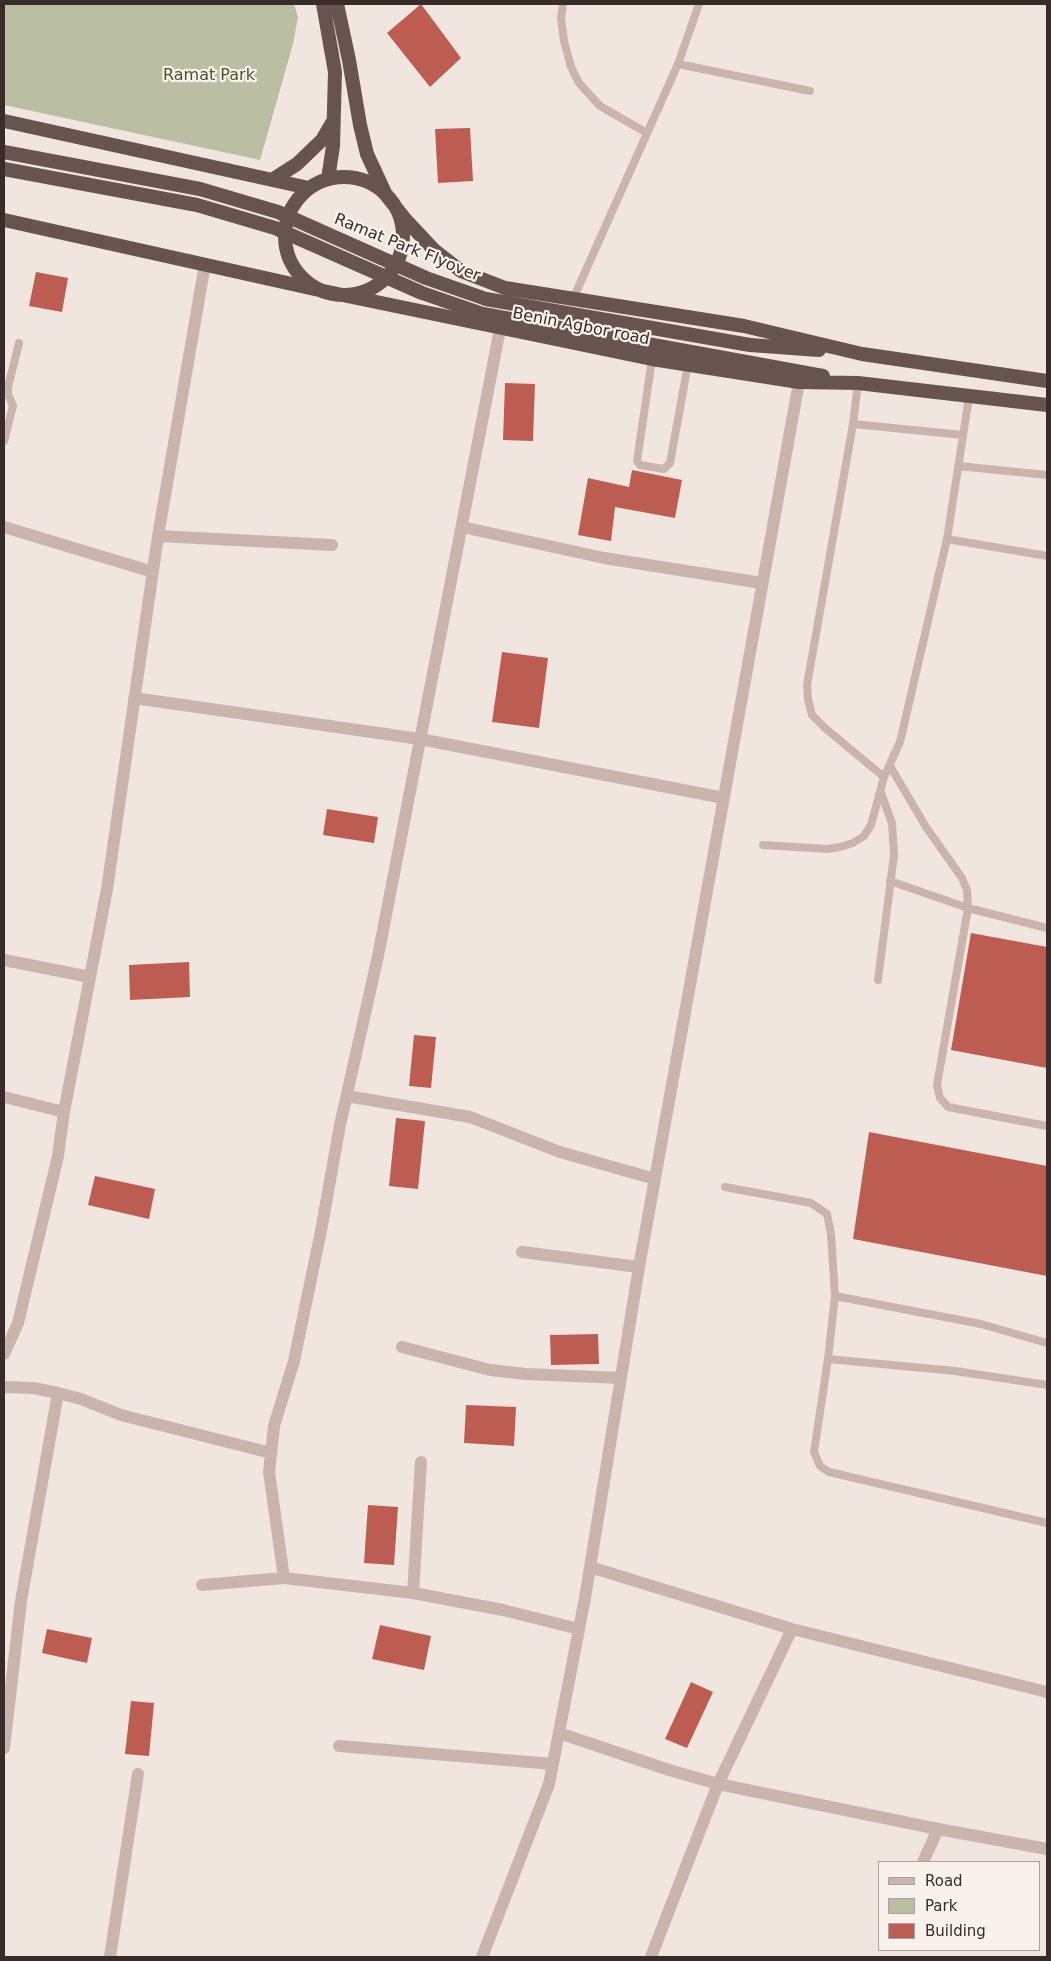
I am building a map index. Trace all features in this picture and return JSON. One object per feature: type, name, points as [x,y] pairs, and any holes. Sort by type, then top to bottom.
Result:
[{"type":"highway","points":[[323,4],[335,72],[333,146],[328,179]]},
{"type":"highway","name":"Benin Agbor road","points":[[337,4],[364,144],[386,195],[434,250],[461,271],[505,288],[744,326],[862,354],[1047,381]]},
{"type":"highway","points":[[272,180],[297,164],[322,140],[334,120]]},
{"type":"highway","points":[[4,121],[309,188]]},
{"type":"highway","name":"Ramat Park Flyover","points":[[4,152],[200,189],[278,212],[426,278],[486,299],[750,345],[862,354]]},
{"type":"highway","name":"Ramat Park Flyover","points":[[4,169],[197,204],[266,225],[422,293],[483,314],[747,361],[858,383]]},
{"type":"highway","points":[[338,177],[359,179],[378,188],[386,195],[399,215],[402,226],[401,249],[394,265],[384,279],[363,291],[340,294],[313,286],[300,276],[288,257],[285,246],[286,224],[297,200],[309,188],[328,179],[338,177]]},
{"type":"highway","name":"Benin Agbor road","points":[[4,220],[500,329],[652,359],[799,382],[858,383],[1047,405]]},
{"type":"street","points":[[4,1354],[18,1323],[58,1156],[64,1112],[107,889],[158,536],[205,264]]},
{"type":"street","points":[[284,1578],[269,1472],[274,1426],[294,1361],[320,1240],[346,1096],[378,956],[500,329]]},
{"type":"street","points":[[482,1957],[549,1784],[579,1629],[639,1267],[799,382]]},
{"type":"street","points":[[462,526],[604,558],[762,584]]},
{"type":"street","points":[[4,527],[153,572]]},
{"type":"street","points":[[158,536],[332,545]]},
{"type":"street","points":[[134,698],[420,739],[724,798]]},
{"type":"street","points":[[4,960],[90,977]]},
{"type":"street","points":[[346,1096],[470,1117],[560,1152],[655,1179]]},
{"type":"street","points":[[4,1097],[64,1112]]},
{"type":"street","points":[[522,1252],[639,1267]]},
{"type":"street","points":[[402,1347],[508,1373],[621,1378]]},
{"type":"street","points":[[4,1388],[33,1388],[58,1393],[81,1399],[121,1415],[271,1453]]},
{"type":"street","points":[[4,1748],[21,1601],[58,1393]]},
{"type":"street","points":[[413,1593],[421,1462]]},
{"type":"street","points":[[590,1566],[792,1629],[1047,1692]]},
{"type":"street","points":[[202,1585],[284,1578],[413,1593],[503,1610],[579,1629]]},
{"type":"street","points":[[651,1957],[718,1784],[792,1629]]},
{"type":"street","points":[[559,1733],[669,1770],[718,1784],[938,1829],[1047,1849]]},
{"type":"street","points":[[339,1746],[553,1764]]},
{"type":"street","points":[[110,1957],[138,1774]]},
{"type":"street","points":[[922,1861],[938,1829]]},
{"type":"lane","points":[[563,4],[561,18],[564,41],[571,66],[579,84],[600,106],[647,133]]},
{"type":"lane","points":[[573,299],[678,64],[699,4]]},
{"type":"lane","points":[[678,64],[810,92]]},
{"type":"lane","points":[[4,441],[12,406],[8,387],[19,343]]},
{"type":"lane","points":[[652,359],[637,461],[640,465],[664,469],[670,463],[688,364]]},
{"type":"lane","points":[[858,383],[853,424],[808,685],[808,699],[812,715],[818,722],[884,777]]},
{"type":"lane","points":[[763,845],[828,848],[853,843],[864,836],[871,825],[884,777],[900,742],[948,539],[969,397]]},
{"type":"lane","points":[[853,424],[963,435]]},
{"type":"lane","points":[[958,466],[1047,475]]},
{"type":"lane","points":[[948,539],[1047,556]]},
{"type":"lane","points":[[890,766],[926,827],[962,878],[967,890],[968,908],[937,1086],[940,1098],[948,1107],[1047,1126]]},
{"type":"lane","points":[[878,980],[894,855],[892,823],[880,791]]},
{"type":"lane","points":[[890,881],[968,908],[1047,928]]},
{"type":"lane","points":[[725,1187],[811,1203],[827,1214],[831,1234],[836,1296],[814,1452],[820,1466],[829,1472],[1047,1523]]},
{"type":"lane","points":[[836,1296],[981,1324],[1047,1343]]},
{"type":"lane","points":[[828,1359],[955,1371],[1047,1385]]},
{"type":"green space","name":"Ramat Park","points":[[4,4],[294,4],[298,17],[293,44],[260,160],[4,105]]},
{"type":"building","points":[[421,4],[461,58],[430,87],[387,33]]},
{"type":"building","points":[[470,128],[473,181],[438,183],[435,129]]},
{"type":"building","points":[[36,272],[68,278],[62,312],[29,306]]},
{"type":"building","points":[[505,383],[535,384],[533,441],[503,440]]},
{"type":"building","points":[[632,470],[682,480],[675,518],[615,507],[611,541],[578,535],[588,478],[629,487]]},
{"type":"building","points":[[502,652],[548,658],[539,728],[492,722]]},
{"type":"building","points":[[327,809],[378,817],[374,843],[323,835]]},
{"type":"building","points":[[971,933],[1047,947],[1047,1068],[951,1050]]},
{"type":"building","points":[[189,962],[190,997],[130,1000],[129,965]]},
{"type":"building","points":[[414,1035],[436,1037],[431,1088],[409,1086]]},
{"type":"building","points":[[396,1118],[425,1121],[418,1189],[389,1186]]},
{"type":"building","points":[[869,1132],[1047,1166],[1047,1276],[853,1239]]},
{"type":"building","points":[[95,1176],[155,1189],[149,1219],[88,1205]]},
{"type":"building","points":[[598,1334],[599,1364],[551,1365],[550,1335]]},
{"type":"building","points":[[466,1405],[516,1407],[514,1446],[464,1443]]},
{"type":"building","points":[[368,1505],[398,1507],[394,1565],[364,1563]]},
{"type":"building","points":[[380,1625],[431,1636],[424,1670],[372,1659]]},
{"type":"building","points":[[47,1629],[92,1638],[87,1663],[42,1653]]},
{"type":"building","points":[[691,1682],[713,1692],[687,1748],[665,1739]]},
{"type":"building","points":[[131,1701],[154,1703],[149,1756],[125,1754]]}]
